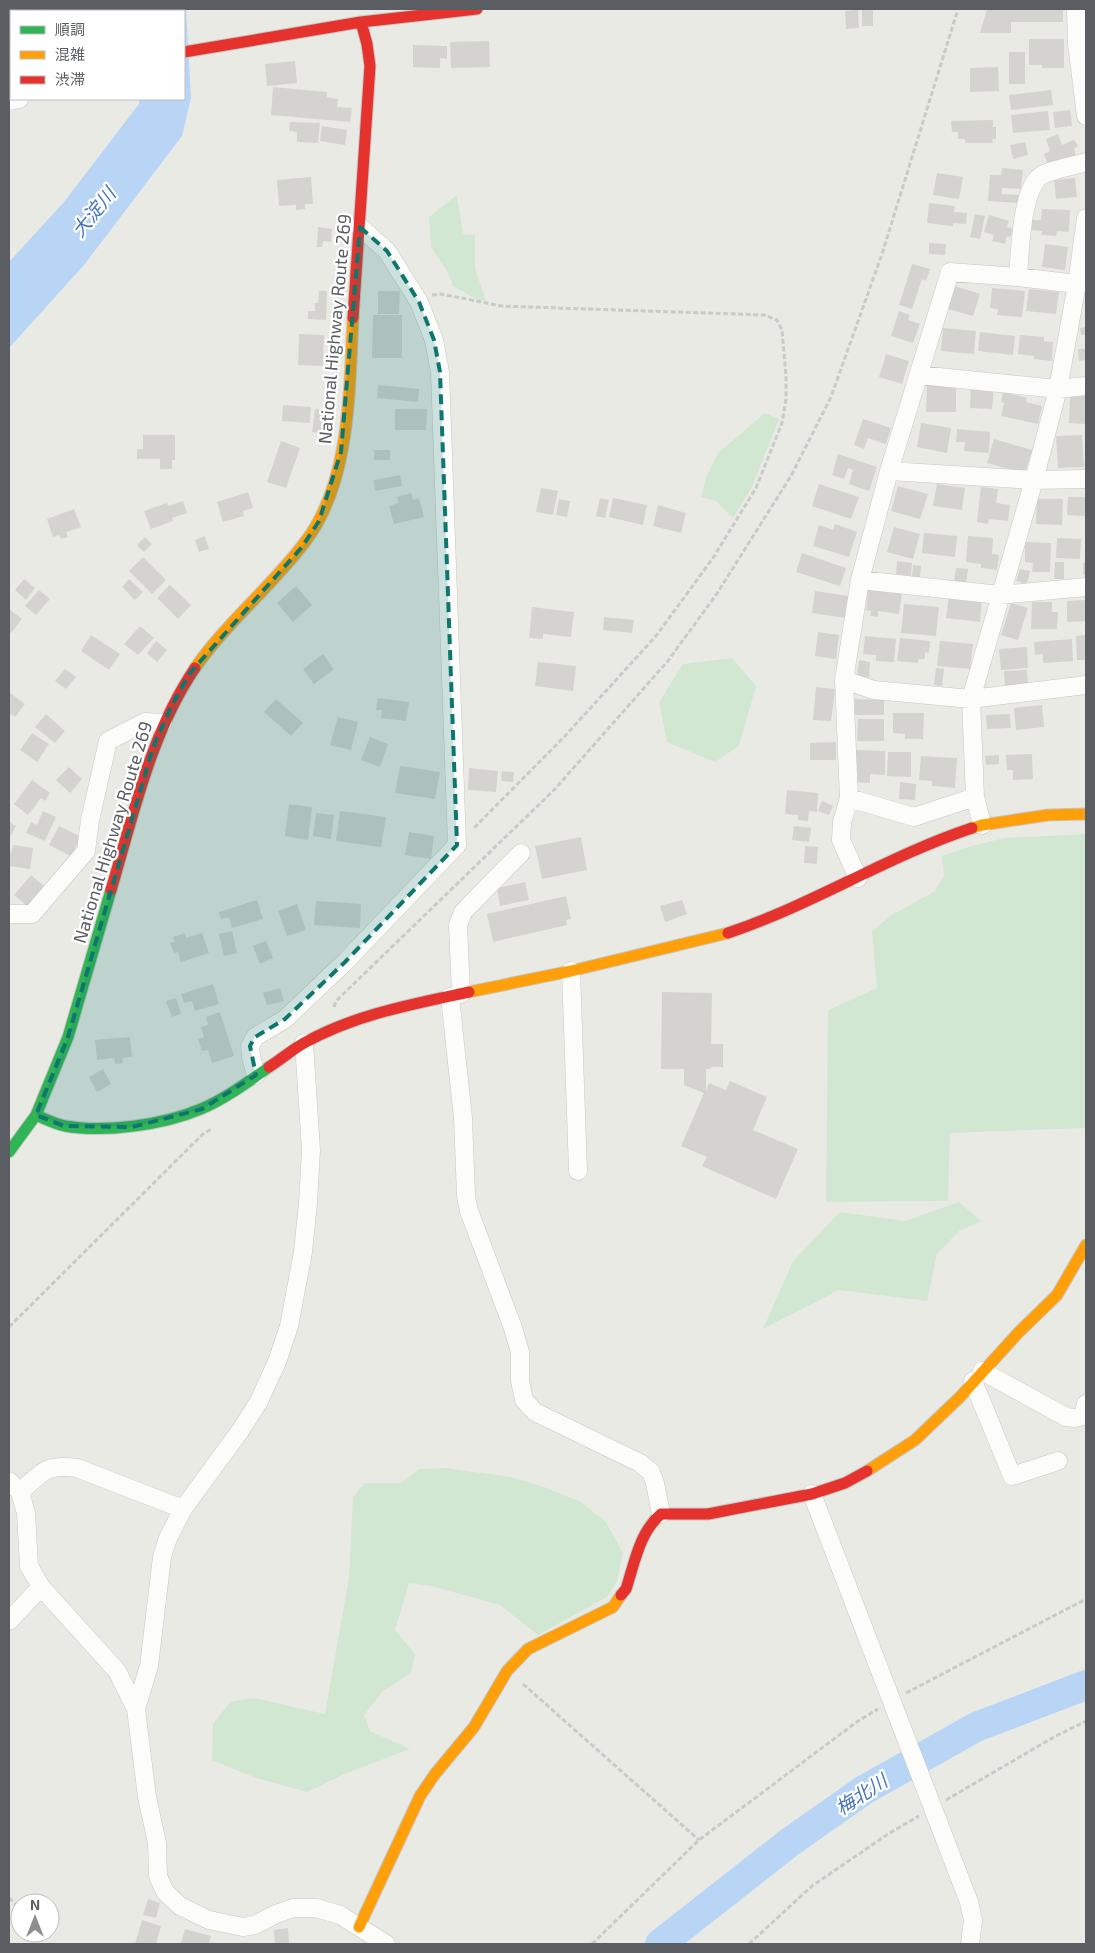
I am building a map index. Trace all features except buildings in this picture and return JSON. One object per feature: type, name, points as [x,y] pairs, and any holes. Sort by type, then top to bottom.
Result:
[{"type":"main road","points":[[185,52],[237,44],[359,16],[476,9]]},
{"type":"main road","name":"National Highway Route 269","points":[[9,1152],[36,1115],[68,1037],[153,747],[163,723],[189,674],[217,640],[302,548],[319,520],[332,487],[341,452],[348,398],[370,66],[367,44],[359,16]]},
{"type":"main road","points":[[36,1115],[64,1126],[132,1128],[172,1119],[202,1109],[256,1076],[304,1043],[354,1020],[398,1007],[571,971],[721,935],[760,922],[942,838],[982,825],[1048,815],[1086,814]]},
{"type":"main road","points":[[359,1927],[420,1796],[435,1774],[474,1727],[507,1671],[528,1650],[613,1606],[626,1589],[643,1536],[652,1522],[661,1514],[708,1514],[812,1494],[845,1483],[876,1467],[915,1440],[960,1397],[977,1376],[1057,1295],[1086,1245]]},
{"type":"street","points":[[1076,9],[1077,44],[1086,116]]},
{"type":"street","points":[[1018,277],[1025,204],[1038,178],[1046,173],[1086,162]]},
{"type":"street","points":[[982,825],[975,797],[971,699],[1058,389],[1082,284],[1086,218]]},
{"type":"street","points":[[256,1076],[250,1046],[255,1037],[285,1019],[345,962],[457,845],[440,372],[434,340],[419,302],[387,251],[360,228]]},
{"type":"street","points":[[858,878],[841,840],[842,822],[849,798],[844,680],[860,580],[889,471],[920,375],[950,272],[1082,284]]},
{"type":"street","points":[[920,375],[1058,389],[1086,386]]},
{"type":"street","points":[[889,471],[1034,480],[1086,479]]},
{"type":"street","points":[[860,580],[1000,595],[1086,587]]},
{"type":"street","points":[[844,680],[874,690],[971,699],[1086,685]]},
{"type":"street","points":[[9,914],[32,914],[86,851],[90,820],[108,741],[145,722],[163,723]]},
{"type":"street","points":[[849,798],[914,817],[975,797]]},
{"type":"street","points":[[521,853],[463,912],[458,925],[455,996],[468,1211],[513,1328],[520,1352],[520,1381],[524,1400],[534,1412],[640,1463],[651,1472],[661,1514]]},
{"type":"street","points":[[571,971],[578,1171]]},
{"type":"street","points":[[136,1709],[149,1666],[162,1557],[168,1538],[182,1509],[218,1462],[258,1403],[289,1326],[303,1252],[311,1150],[304,1043]]},
{"type":"street","points":[[977,1376],[1066,1417],[1075,1418],[1083,1416],[1086,1404]]},
{"type":"street","points":[[977,1376],[1012,1476],[1058,1461]]},
{"type":"street","points":[[182,1509],[78,1468],[62,1466],[47,1468],[14,1487],[26,1513],[29,1566],[41,1587],[118,1671],[136,1709],[147,1797],[157,1843],[158,1876],[165,1892],[180,1906],[209,1920],[243,1927],[255,1925],[293,1908],[316,1908],[340,1915],[386,1944]]},
{"type":"street","points":[[812,1494],[969,1902],[973,1920],[970,1944]]},
{"type":"street","points":[[9,1621],[41,1587]]},
{"type":"path","points":[[336,1001],[554,790],[667,662],[716,595],[791,476],[831,397],[882,254],[958,9]]},
{"type":"path","points":[[419,302],[434,294],[441,294],[501,306],[764,315],[777,320],[782,330],[786,376],[786,399],[782,424],[760,479],[713,558],[656,636],[565,736],[457,845]]},
{"type":"path","points":[[9,1327],[203,1134]]},
{"type":"path","points":[[592,1944],[699,1840],[858,1721],[891,1701],[1086,1599]]},
{"type":"path","points":[[507,1671],[699,1840]]},
{"type":"path","points":[[749,1944],[812,1886],[888,1834],[983,1777],[1086,1721]]},
{"type":"highlighted area","points":[[360,227],[387,251],[419,302],[434,340],[440,372],[457,845],[345,962],[285,1019],[255,1037],[250,1046],[256,1075],[234,1091],[202,1109],[132,1127],[64,1126],[36,1115],[68,1037],[153,747],[171,707],[189,674],[302,547],[319,521],[341,452]]},
{"type":"green space","points":[[457,195],[463,234],[475,235],[475,268],[486,301],[478,300],[453,286],[448,273],[431,247],[429,217]]},
{"type":"green space","points":[[765,413],[779,419],[751,489],[733,518],[716,501],[701,497],[707,475],[718,453]]},
{"type":"green space","points":[[732,658],[756,686],[739,746],[715,762],[667,742],[659,702],[683,664]]},
{"type":"green space","points":[[1086,834],[1086,1128],[950,1133],[948,1201],[826,1202],[828,1010],[877,988],[872,931],[890,916],[935,891],[944,876],[942,856],[1004,838]]},
{"type":"green space","points":[[959,1202],[981,1221],[959,1231],[937,1254],[927,1301],[839,1290],[763,1329],[793,1261],[840,1212],[905,1221]]},
{"type":"green space","points":[[444,1468],[511,1477],[544,1487],[581,1502],[606,1522],[623,1553],[617,1581],[607,1597],[538,1635],[500,1605],[431,1586],[409,1583],[395,1630],[415,1654],[411,1673],[383,1691],[364,1715],[370,1731],[410,1749],[347,1773],[307,1792],[256,1778],[212,1760],[213,1724],[230,1702],[254,1698],[325,1714],[349,1577],[353,1497],[364,1483],[401,1483],[419,1469]]},
{"type":"water","name":"大淀川","points":[[186,9],[191,98],[182,136],[84,265],[9,348],[9,262],[64,202],[139,104],[139,100],[185,100],[185,10],[122,10]]},
{"type":"waterway","name":"梅北川","points":[[660,1944],[790,1842],[864,1790],[976,1727],[1086,1685]]},
{"type":"traffic: fast","points":[[9,1152],[36,1115],[68,1037],[111,890]]},
{"type":"traffic: fast","points":[[36,1115],[61,1125],[81,1128],[116,1128],[152,1123],[186,1115],[210,1105],[269,1067]]},
{"type":"traffic: slow","points":[[195,668],[221,635],[292,558],[320,518],[331,492],[345,434],[353,318]]},
{"type":"traffic: slow","points":[[972,828],[1048,815],[1086,814]]},
{"type":"traffic: slow","points":[[469,992],[571,971],[728,933]]},
{"type":"traffic: slow","points":[[867,1471],[915,1440],[960,1397],[1018,1333],[1057,1295],[1086,1245]]},
{"type":"traffic: slow","points":[[359,1927],[420,1796],[435,1774],[474,1727],[507,1671],[528,1649],[613,1607],[621,1595]]},
{"type":"traffic: jam","points":[[185,52],[361,22],[477,9]]},
{"type":"traffic: jam","points":[[353,318],[370,66],[361,22]]},
{"type":"traffic: jam","points":[[111,890],[155,747],[179,694],[195,668]]},
{"type":"traffic: jam","points":[[728,933],[790,909],[910,852],[972,828]]},
{"type":"traffic: jam","points":[[269,1067],[304,1043],[344,1024],[385,1011],[469,992]]},
{"type":"traffic: jam","points":[[621,1595],[626,1589],[643,1539],[661,1514],[708,1514],[812,1494],[845,1483],[867,1471]]}]
